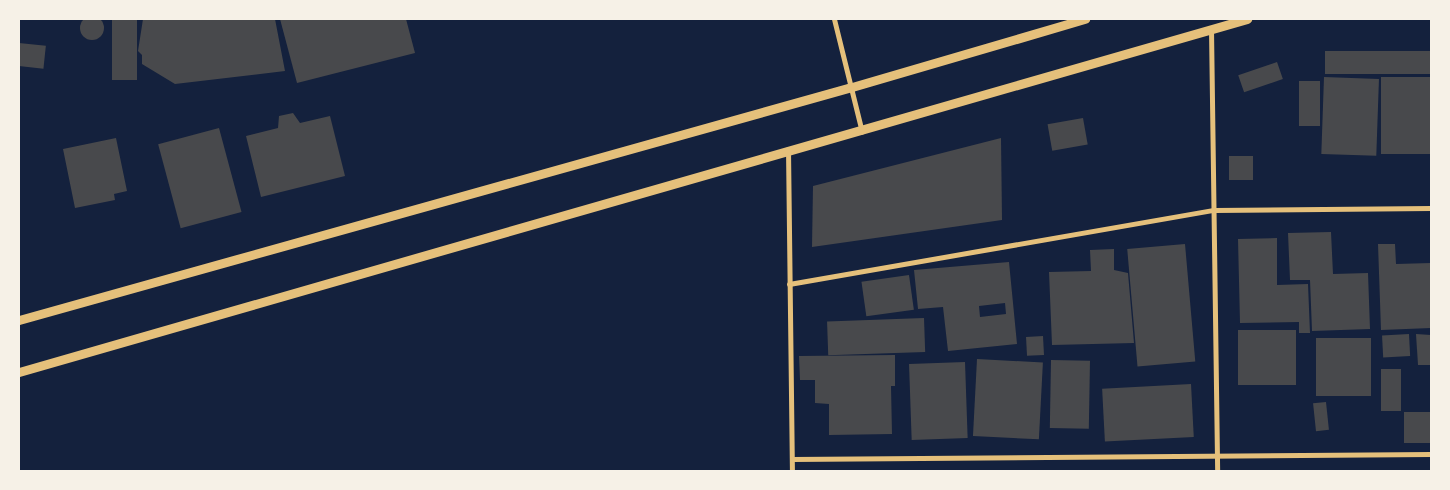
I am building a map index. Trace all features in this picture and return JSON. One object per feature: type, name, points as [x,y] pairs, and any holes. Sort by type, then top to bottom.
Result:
[{"type":"street","points":[[834,19],[862,132]]},
{"type":"street","points":[[19,320],[852,87],[1085,19]]},
{"type":"street","points":[[19,372],[788,149],[862,132],[1247,19]]},
{"type":"street","points":[[1211,29],[1217,471]]},
{"type":"street","points":[[788,149],[792,471]]},
{"type":"street","points":[[789,284],[1214,210],[1431,208]]},
{"type":"street","points":[[792,459],[1431,454]]},
{"type":"building","points":[[92,16],[97,17],[103,23],[103,33],[97,39],[92,40],[87,39],[81,33],[80,28],[81,23],[87,17]]},
{"type":"building","points":[[112,19],[137,19],[137,80],[112,80]]},
{"type":"building","points":[[143,19],[275,19],[285,71],[175,84],[142,64],[142,55],[138,51]]},
{"type":"building","points":[[280,19],[406,19],[415,53],[297,83]]},
{"type":"building","points":[[19,43],[46,46],[43,69],[19,66]]},
{"type":"building","points":[[1325,51],[1431,51],[1431,74],[1325,74]]},
{"type":"building","points":[[1277,62],[1283,79],[1244,92],[1238,75]]},
{"type":"building","points":[[1324,77],[1379,79],[1376,156],[1321,154]]},
{"type":"building","points":[[1381,77],[1431,77],[1431,154],[1381,154]]},
{"type":"building","points":[[1299,81],[1320,81],[1320,126],[1299,126]]},
{"type":"building","points":[[293,113],[300,123],[330,116],[345,176],[261,197],[246,136],[278,128],[279,116]]},
{"type":"building","points":[[1083,118],[1088,145],[1052,151],[1048,124]]},
{"type":"building","points":[[219,128],[242,212],[181,228],[158,144]]},
{"type":"building","points":[[116,138],[127,191],[114,194],[115,200],[75,208],[63,149]]},
{"type":"building","points":[[1001,138],[1002,220],[812,247],[813,186]]},
{"type":"building","points":[[1229,156],[1253,156],[1253,180],[1229,180]]},
{"type":"building","points":[[1331,232],[1333,274],[1368,273],[1370,329],[1312,331],[1310,280],[1290,280],[1288,233]]},
{"type":"building","points":[[1277,238],[1277,285],[1308,284],[1310,333],[1299,333],[1299,322],[1240,323],[1238,239]]},
{"type":"building","points":[[1185,244],[1195,362],[1138,367],[1127,249]]},
{"type":"building","points":[[1378,244],[1395,244],[1396,264],[1431,263],[1431,328],[1381,330]]},
{"type":"building","points":[[1114,249],[1114,270],[1128,273],[1134,343],[1052,345],[1049,272],[1091,271],[1090,250]]},
{"type":"building","points":[[1009,262],[1017,344],[948,351],[943,307],[918,309],[914,270]],"holes":[[[1005,303],[1006,314],[980,317],[979,306]]]},
{"type":"building","points":[[909,275],[914,310],[866,316],[861,282]]},
{"type":"building","points":[[924,318],[925,352],[828,355],[827,321]]},
{"type":"building","points":[[1238,330],[1296,330],[1296,385],[1238,385]]},
{"type":"building","points":[[1409,334],[1410,356],[1383,357],[1382,335]]},
{"type":"building","points":[[1416,334],[1431,335],[1431,365],[1418,365]]},
{"type":"building","points":[[1043,336],[1044,355],[1027,356],[1026,337]]},
{"type":"building","points":[[1316,338],[1371,338],[1371,396],[1316,396]]},
{"type":"building","points":[[895,355],[895,386],[891,386],[892,434],[829,435],[829,404],[815,403],[815,380],[800,380],[799,356]]},
{"type":"building","points":[[977,359],[1043,362],[1039,439],[973,436]]},
{"type":"building","points":[[1051,360],[1090,361],[1089,429],[1050,428]]},
{"type":"building","points":[[965,362],[968,438],[912,440],[909,364]]},
{"type":"building","points":[[1381,369],[1401,369],[1401,411],[1381,411]]},
{"type":"building","points":[[1191,384],[1194,437],[1105,442],[1102,389]]},
{"type":"building","points":[[1326,402],[1329,430],[1316,431],[1313,403]]},
{"type":"building","points":[[1404,412],[1431,412],[1431,443],[1404,443]]}]
